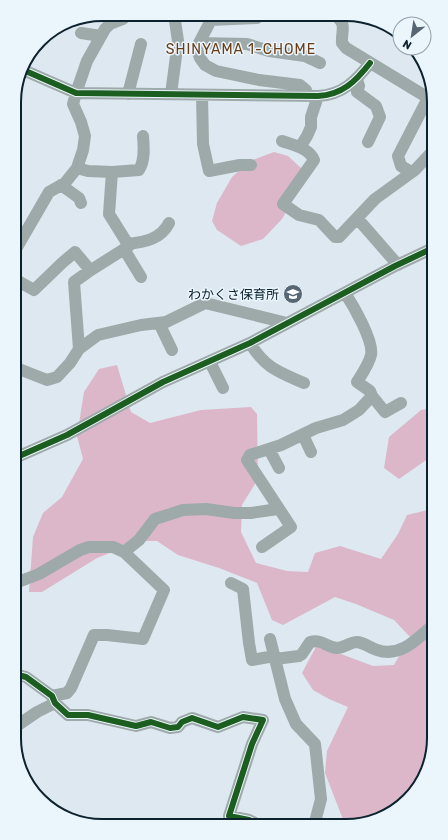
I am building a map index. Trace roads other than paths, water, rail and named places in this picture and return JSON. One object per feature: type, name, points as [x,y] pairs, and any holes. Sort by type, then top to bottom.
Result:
[{"type":"street","points":[[21,240],[49,192],[65,183],[77,168],[83,150],[85,136],[73,104],[76,93],[88,61],[101,36],[107,26],[118,21]]},
{"type":"street","points":[[170,94],[178,41],[175,21]]},
{"type":"street","points":[[209,21],[207,29],[199,43],[197,50],[202,62],[210,68],[216,71],[259,80],[300,85],[312,96],[311,127],[300,147]]},
{"type":"street","points":[[340,21],[344,26],[342,40],[343,46],[427,98]]},
{"type":"street","points":[[81,33],[101,36]]},
{"type":"street","points":[[199,43],[247,44],[269,51],[305,56],[320,63]]},
{"type":"street","points":[[128,94],[141,44]]},
{"type":"street","points":[[27,72],[76,93],[326,96],[348,87],[357,80],[370,63]]},
{"type":"street","points":[[357,80],[359,86],[357,92],[376,106],[380,117],[368,142]]},
{"type":"street","points":[[202,95],[203,144],[209,171],[240,165],[251,165]]},
{"type":"street","points":[[411,172],[401,166],[398,156],[427,103]]},
{"type":"street","points":[[77,168],[88,171],[112,172],[139,170],[141,167],[144,150],[143,136]]},
{"type":"street","points":[[282,141],[300,147],[312,155],[314,160],[283,204],[299,215],[319,220],[335,237],[339,237],[375,199],[411,172],[427,157]]},
{"type":"street","points":[[112,172],[109,214],[141,277]]},
{"type":"street","points":[[61,185],[79,198],[81,203]]},
{"type":"street","points":[[357,218],[398,265]]},
{"type":"street","points":[[79,349],[74,282],[126,247],[144,242],[162,233],[169,223]]},
{"type":"street","points":[[21,455],[67,435],[163,382],[250,343],[427,250]]},
{"type":"street","points":[[21,283],[34,290],[75,252],[90,270]]},
{"type":"street","points":[[345,293],[355,309],[372,353],[357,382],[370,391],[372,396],[385,412],[401,403]]},
{"type":"street","points":[[21,370],[47,380],[57,377],[70,363],[79,349],[98,335],[141,325],[166,322],[205,303],[287,323]]},
{"type":"street","points":[[159,323],[172,350]]},
{"type":"street","points":[[250,343],[263,361],[278,371],[304,383]]},
{"type":"street","points":[[210,362],[223,388]]},
{"type":"street","points":[[262,547],[291,527],[278,510],[247,460],[250,455],[282,445],[316,428],[343,420],[359,410],[372,396]]},
{"type":"street","points":[[303,435],[311,452]]},
{"type":"street","points":[[269,449],[278,468]]},
{"type":"street","points":[[124,552],[139,540],[155,519],[183,510],[206,509],[234,514],[278,510]]},
{"type":"street","points":[[21,581],[39,574],[80,550],[89,547],[113,547],[124,552],[164,590],[143,639],[94,635],[71,688],[67,693],[54,699],[21,723]]},
{"type":"street","points":[[231,583],[242,589],[248,643],[252,660],[299,656],[310,642],[317,641],[337,648],[353,642],[358,642],[385,651],[400,650],[411,644],[427,630]]},
{"type":"street","points":[[270,639],[285,699],[296,724],[314,744],[321,799],[316,819]]},
{"type":"street","points":[[21,676],[26,677],[54,699],[68,715],[88,715],[136,726],[151,722],[170,728],[178,727],[182,722],[192,718],[218,727],[243,717],[263,720],[252,744],[229,816],[244,819]]},
{"type":"place","name":"わかくさ保育所","points":[[293,294]]},
{"type":"district","name":"SHINYAMA 1-CHOME","points":[[241,49]]}]
